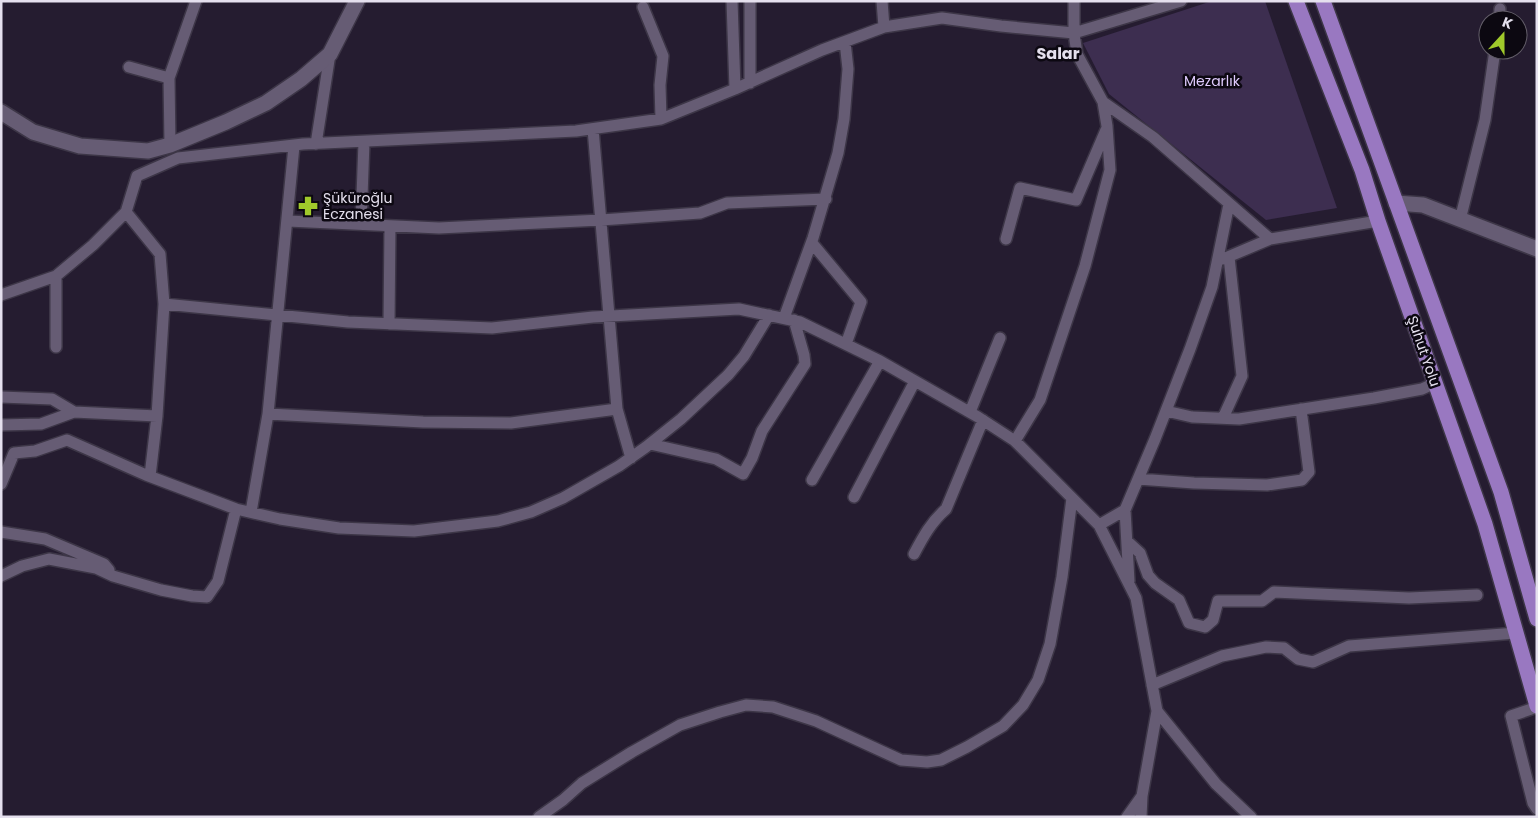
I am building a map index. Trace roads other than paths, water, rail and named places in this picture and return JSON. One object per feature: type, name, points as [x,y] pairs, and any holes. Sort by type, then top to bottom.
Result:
[{"type":"main road","name":"Şuhut Yolu","points":[[1296,1],[1362,170],[1378,221],[1485,524],[1537,706]]},
{"type":"main road","name":"Şuhut Yolu","points":[[1324,1],[1500,492],[1537,619]]},
{"type":"street","points":[[170,145],[169,78],[196,1]]},
{"type":"street","points":[[316,144],[330,54],[357,1]]},
{"type":"street","points":[[732,1],[735,89]]},
{"type":"street","points":[[750,1],[750,83]]},
{"type":"street","points":[[882,1],[884,27]]},
{"type":"street","points":[[1015,441],[1040,400],[1085,266],[1110,170],[1108,126],[1103,102],[1076,54],[1074,1]]},
{"type":"street","points":[[1,295],[56,276],[93,245],[126,212],[137,176],[178,158],[316,144],[576,132],[661,119],[884,27],[942,18],[1074,33],[1181,1]]},
{"type":"street","points":[[643,7],[663,56],[660,85],[661,119]]},
{"type":"street","points":[[650,444],[716,459],[743,474],[752,458],[762,432],[805,364],[804,354],[789,319],[826,199],[838,153],[844,120],[848,69],[845,42]]},
{"type":"street","points":[[1,112],[33,132],[80,146],[148,151],[170,145],[266,103],[330,54]]},
{"type":"street","points":[[1460,220],[1485,120],[1494,60]]},
{"type":"street","points":[[129,67],[169,78]]},
{"type":"street","points":[[1103,102],[1153,137],[1270,240]]},
{"type":"street","points":[[1006,239],[1020,188],[1076,200],[1108,126]]},
{"type":"street","points":[[593,129],[617,409],[631,458]]},
{"type":"street","points":[[361,224],[364,142]]},
{"type":"street","points":[[251,512],[268,414],[294,146]]},
{"type":"street","points":[[288,221],[439,228],[601,220],[700,212],[727,203],[826,199]]},
{"type":"street","points":[[1396,203],[1423,205],[1537,249]]},
{"type":"street","points":[[1130,586],[1125,510],[1166,411],[1212,287],[1229,204]]},
{"type":"street","points":[[126,212],[160,254],[164,304],[157,416],[150,476]]},
{"type":"street","points":[[1217,261],[1270,240],[1378,221]]},
{"type":"street","points":[[389,324],[390,226]]},
{"type":"street","points":[[812,243],[861,302],[846,344]]},
{"type":"street","points":[[1223,418],[1242,376],[1229,257]]},
{"type":"street","points":[[56,276],[56,347]]},
{"type":"street","points":[[164,304],[348,322],[492,328],[610,316],[739,309],[800,322],[880,361],[970,412],[1015,441],[1099,525],[1136,598],[1157,711],[1142,796],[1141,817]]},
{"type":"street","points":[[1,484],[14,453],[35,450],[67,440],[150,476],[236,509],[280,519],[339,528],[414,532],[498,521],[530,512],[563,498],[620,466],[650,444],[728,375],[744,356],[768,315]]},
{"type":"street","points":[[970,412],[1000,338]]},
{"type":"street","points":[[812,480],[880,361]]},
{"type":"street","points":[[854,497],[915,381]]},
{"type":"street","points":[[1166,411],[1192,417],[1239,419],[1374,398],[1422,389],[1435,383]]},
{"type":"street","points":[[1,397],[52,399],[74,412]]},
{"type":"street","points":[[268,414],[423,422],[511,423],[617,409]]},
{"type":"street","points":[[1138,479],[1267,485],[1302,480],[1309,472],[1301,409]]},
{"type":"street","points":[[1,425],[41,424],[74,412],[157,416]]},
{"type":"street","points":[[914,554],[924,533],[935,518],[946,510],[983,420]]},
{"type":"street","points":[[539,817],[563,800],[582,783],[680,725],[746,705],[773,707],[816,720],[900,760],[927,762],[941,760],[967,748],[1003,726],[1023,705],[1038,680],[1050,644],[1062,577],[1072,498]]},
{"type":"street","points":[[1,576],[22,566],[49,559],[96,568],[113,576],[161,590],[192,596],[207,596],[218,581],[236,509]]},
{"type":"street","points":[[1099,525],[1125,510]]},
{"type":"street","points":[[1,532],[46,539],[64,546],[104,564],[113,576]]},
{"type":"street","points":[[1127,541],[1140,553],[1148,575],[1179,600],[1189,623],[1205,627],[1213,620],[1218,601],[1262,601],[1274,592],[1410,598],[1477,595]]},
{"type":"street","points":[[1152,685],[1222,656],[1266,647],[1284,648],[1298,660],[1313,662],[1348,646],[1516,632]]},
{"type":"street","points":[[1537,706],[1511,716],[1533,803],[1537,808]]},
{"type":"street","points":[[1157,711],[1216,784],[1251,817]]},
{"type":"street","points":[[1127,817],[1142,796]]},
{"type":"place","name":"Şüküroğlu Eczanesi","points":[[308,206]]},
{"type":"district","name":"Salar","points":[[1058,53]]},
{"type":"park label","name":"Mezarlık","points":[[1212,81]]}]
